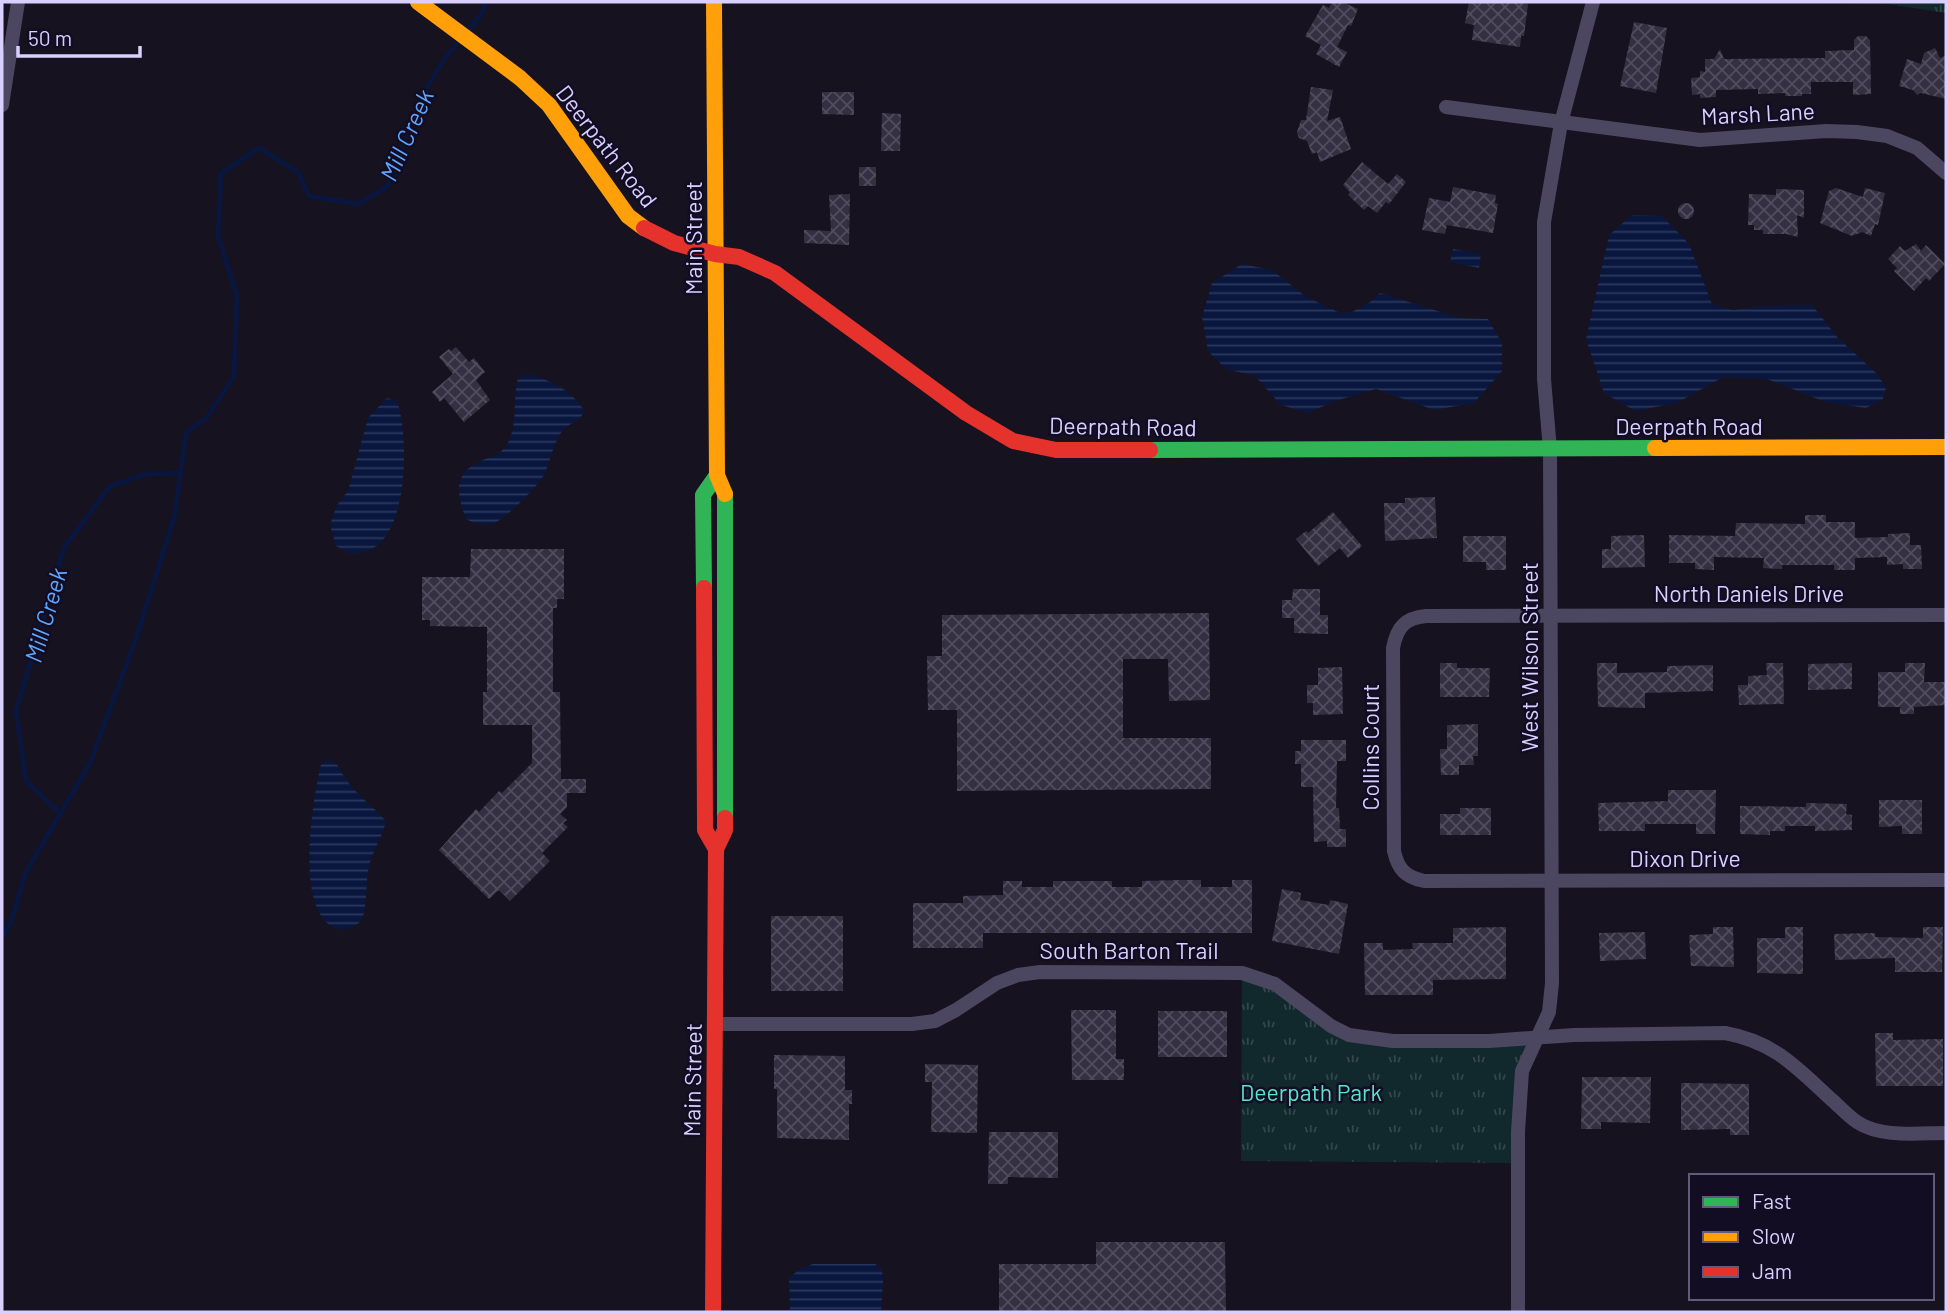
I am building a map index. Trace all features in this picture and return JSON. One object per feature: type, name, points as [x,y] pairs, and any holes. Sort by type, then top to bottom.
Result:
[{"type":"street","points":[[2,105],[18,2]]},
{"type":"street","name":"Deerpath Road","points":[[418,2],[520,78],[549,105],[628,216],[646,230],[674,243],[715,254],[739,257],[775,273],[966,413],[1013,441],[1056,450],[1946,447]]},
{"type":"street","name":"Main Street","points":[[713,1312],[716,849],[725,830],[727,765],[725,495],[717,475],[715,2]]},
{"type":"street","name":"West Wilson Street","points":[[1518,1312],[1519,1101],[1522,1071],[1549,1012],[1552,983],[1550,450],[1544,379],[1544,222],[1561,123],[1592,2]]},
{"type":"street","name":"Marsh Lane","points":[[1446,107],[1700,140],[1826,131],[1857,132],[1906,142],[1946,173]]},
{"type":"street","name":"North Daniels Drive","points":[[1426,616],[1946,615]]},
{"type":"street","name":"Collins Court","points":[[1424,881],[1402,872],[1396,864],[1394,850],[1393,648],[1395,635],[1402,623],[1414,617],[1426,616]]},
{"type":"street","name":"Dixon Drive","points":[[1424,881],[1946,880]]},
{"type":"street","name":"South Barton Trail","points":[[716,1024],[912,1024],[935,1021],[997,983],[1018,975],[1040,972],[1228,972],[1258,976],[1275,984],[1331,1027],[1349,1035],[1393,1041],[1489,1041],[1574,1035],[1725,1033],[1747,1037],[1768,1046],[1785,1058],[1857,1123],[1884,1132],[1946,1133]]},
{"type":"green space","points":[[1751,2],[1946,2],[1946,13],[1889,4]]},
{"type":"green space","name":"Deerpath Park","points":[[1242,973],[1349,1035],[1536,1038],[1522,1071],[1518,1163],[1241,1161]]},
{"type":"water","points":[[1632,215],[1662,216],[1689,244],[1712,304],[1733,310],[1812,305],[1838,338],[1875,372],[1886,387],[1883,399],[1866,408],[1825,402],[1767,379],[1723,377],[1677,403],[1635,411],[1604,393],[1586,339],[1609,235]]},
{"type":"water","points":[[1453,249],[1481,254],[1479,268],[1450,262]]},
{"type":"water","points":[[1242,264],[1272,270],[1305,296],[1340,313],[1352,312],[1380,293],[1460,318],[1488,319],[1502,343],[1502,371],[1474,403],[1434,410],[1376,389],[1335,401],[1308,413],[1281,405],[1255,376],[1226,369],[1208,351],[1202,317],[1212,283]]},
{"type":"water","points":[[529,374],[553,383],[567,392],[584,411],[560,434],[544,475],[528,495],[498,521],[489,525],[475,523],[466,519],[460,500],[462,477],[473,465],[496,455],[506,446],[514,423],[517,381],[521,376]]},
{"type":"water","points":[[387,398],[397,401],[401,416],[404,457],[399,502],[393,522],[384,538],[372,549],[350,554],[336,546],[330,525],[337,505],[348,491],[368,418]]},
{"type":"water","points":[[328,760],[338,766],[353,788],[386,821],[369,864],[364,915],[358,924],[346,929],[339,929],[324,920],[315,903],[311,881],[309,855],[314,803],[321,764]]},
{"type":"water","points":[[813,1264],[875,1264],[882,1269],[881,1312],[790,1312],[789,1278],[800,1269]]},
{"type":"building","points":[[1332,2],[1342,2],[1358,9],[1337,47],[1347,52],[1339,67],[1316,54],[1321,45],[1305,36],[1323,5],[1329,8]]},
{"type":"building","points":[[1469,2],[1528,4],[1520,47],[1472,40],[1474,25],[1465,23]]},
{"type":"building","points":[[1634,22],[1667,28],[1656,93],[1620,86]]},
{"type":"building","points":[[1858,36],[1866,36],[1870,40],[1871,94],[1853,95],[1853,82],[1811,82],[1811,94],[1802,96],[1785,96],[1785,93],[1758,94],[1758,89],[1716,90],[1716,97],[1700,98],[1700,94],[1692,95],[1691,78],[1700,77],[1700,71],[1705,72],[1705,59],[1714,59],[1720,49],[1724,59],[1825,58],[1825,51],[1854,50],[1854,40]]},
{"type":"building","points":[[1935,48],[1940,58],[1946,55],[1946,99],[1921,93],[1917,95],[1913,90],[1899,86],[1907,59],[1921,64],[1924,53]]},
{"type":"building","points":[[1311,87],[1333,90],[1327,121],[1340,117],[1351,149],[1320,162],[1317,152],[1312,154],[1307,141],[1299,138],[1297,132],[1301,120],[1306,120]]},
{"type":"building","points":[[822,92],[854,92],[854,115],[822,114]]},
{"type":"building","points":[[882,113],[901,114],[900,151],[881,151]]},
{"type":"building","points":[[1362,162],[1388,184],[1397,174],[1406,182],[1389,204],[1386,202],[1377,213],[1368,206],[1364,210],[1348,195],[1350,192],[1343,185]]},
{"type":"building","points":[[859,167],[876,167],[876,186],[859,186]]},
{"type":"building","points":[[1453,187],[1496,195],[1495,203],[1498,204],[1493,233],[1447,225],[1445,234],[1422,230],[1429,198],[1450,202]]},
{"type":"building","points":[[1836,188],[1863,197],[1865,188],[1885,193],[1878,225],[1875,224],[1871,236],[1862,232],[1852,236],[1820,223],[1829,191]]},
{"type":"building","points":[[1776,189],[1804,190],[1804,218],[1797,215],[1798,237],[1763,234],[1763,230],[1754,230],[1754,225],[1748,225],[1749,194],[1776,195]]},
{"type":"building","points":[[850,194],[849,245],[804,243],[804,230],[831,231],[829,195]]},
{"type":"building","points":[[1683,203],[1689,203],[1694,211],[1692,217],[1683,219],[1678,214],[1678,208]]},
{"type":"building","points":[[1916,244],[1921,251],[1926,245],[1945,264],[1929,281],[1926,278],[1914,291],[1894,271],[1897,268],[1888,259],[1900,246],[1905,251]]},
{"type":"building","points":[[456,347],[469,362],[474,358],[485,372],[476,380],[490,400],[464,422],[444,398],[440,402],[432,392],[453,374],[439,357]]},
{"type":"building","points":[[1435,497],[1437,538],[1385,541],[1384,503],[1405,503],[1405,498]]},
{"type":"building","points":[[1333,512],[1362,546],[1348,558],[1340,548],[1318,566],[1296,539],[1306,531],[1308,533]]},
{"type":"building","points":[[1805,515],[1826,515],[1826,522],[1855,522],[1855,538],[1910,533],[1910,545],[1921,545],[1922,569],[1903,569],[1903,564],[1887,565],[1887,557],[1855,558],[1855,570],[1834,570],[1834,565],[1782,565],[1782,569],[1763,568],[1764,558],[1714,557],[1714,570],[1695,569],[1695,563],[1669,563],[1669,535],[1735,536],[1736,523],[1805,524]]},
{"type":"building","points":[[1644,535],[1645,567],[1602,568],[1602,549],[1611,549],[1611,536]]},
{"type":"building","points":[[1463,536],[1506,536],[1506,570],[1486,570],[1486,562],[1463,562]]},
{"type":"building","points":[[471,549],[564,549],[564,599],[557,599],[557,608],[553,608],[553,692],[560,692],[561,779],[586,779],[586,793],[567,793],[567,807],[560,814],[567,820],[563,823],[568,827],[542,853],[550,861],[510,901],[499,890],[489,899],[439,850],[476,809],[479,812],[532,763],[532,725],[483,725],[483,692],[487,692],[487,627],[430,626],[430,620],[422,620],[422,577],[470,577]]},
{"type":"building","points":[[1293,589],[1320,589],[1320,615],[1328,615],[1328,634],[1294,633],[1294,618],[1282,618],[1282,600],[1292,600]]},
{"type":"building","points":[[1209,613],[1210,700],[1169,701],[1168,659],[1123,659],[1123,738],[1211,738],[1211,789],[957,791],[957,710],[928,710],[927,656],[942,656],[942,615]]},
{"type":"building","points":[[1440,663],[1457,663],[1457,668],[1490,668],[1489,697],[1440,697]]},
{"type":"building","points":[[1597,663],[1617,663],[1617,673],[1667,672],[1667,666],[1713,665],[1713,691],[1645,693],[1645,708],[1598,707]]},
{"type":"building","points":[[1766,663],[1783,663],[1784,704],[1739,705],[1738,685],[1748,685],[1748,676],[1767,675]]},
{"type":"building","points":[[1852,663],[1852,689],[1808,690],[1808,664]]},
{"type":"building","points":[[1905,663],[1925,663],[1924,682],[1946,682],[1946,705],[1914,707],[1914,714],[1900,714],[1900,707],[1878,707],[1878,672],[1905,672]]},
{"type":"building","points":[[1342,667],[1343,714],[1313,715],[1313,703],[1307,703],[1307,685],[1318,685],[1318,668]]},
{"type":"building","points":[[1478,724],[1478,756],[1473,756],[1474,765],[1459,765],[1459,775],[1441,775],[1440,749],[1447,749],[1447,725]]},
{"type":"building","points":[[1301,740],[1346,740],[1346,761],[1337,761],[1336,808],[1339,808],[1340,829],[1346,829],[1346,847],[1327,847],[1327,841],[1314,842],[1313,787],[1301,787],[1301,764],[1295,764],[1295,751],[1301,751]]},
{"type":"building","points":[[1668,790],[1716,790],[1715,834],[1696,834],[1696,824],[1645,824],[1645,831],[1599,831],[1598,803],[1668,801]]},
{"type":"building","points":[[1879,800],[1922,800],[1922,834],[1902,834],[1902,826],[1879,827]]},
{"type":"building","points":[[1806,803],[1847,804],[1846,814],[1852,815],[1852,830],[1815,831],[1815,826],[1785,826],[1785,831],[1770,831],[1770,835],[1740,834],[1740,806],[1806,807]]},
{"type":"building","points":[[1460,808],[1491,808],[1491,835],[1440,835],[1440,814],[1460,814]]},
{"type":"building","points":[[1201,880],[1201,887],[1232,887],[1232,880],[1252,880],[1252,933],[983,933],[983,948],[913,948],[913,903],[963,903],[963,896],[1003,895],[1003,881],[1022,881],[1022,887],[1053,887],[1053,881],[1112,881],[1112,887],[1142,887],[1142,881]]},
{"type":"building","points":[[1282,889],[1301,893],[1300,900],[1329,905],[1330,900],[1348,904],[1339,954],[1272,941]]},
{"type":"building","points":[[771,916],[843,916],[843,991],[771,991]]},
{"type":"building","points":[[1506,927],[1506,979],[1433,980],[1433,995],[1365,995],[1364,943],[1383,943],[1383,950],[1413,949],[1412,943],[1453,943],[1453,928]]},
{"type":"building","points":[[1713,927],[1733,927],[1734,967],[1691,966],[1689,935],[1713,934]]},
{"type":"building","points":[[1785,927],[1803,927],[1803,974],[1757,973],[1757,938],[1785,938]]},
{"type":"building","points":[[1923,927],[1943,927],[1942,972],[1895,972],[1895,958],[1835,960],[1834,934],[1875,933],[1875,937],[1923,938]]},
{"type":"building","points":[[1645,932],[1646,959],[1600,961],[1599,933]]},
{"type":"building","points":[[1071,1010],[1116,1010],[1116,1059],[1124,1059],[1124,1080],[1072,1080]]},
{"type":"building","points":[[1158,1011],[1227,1011],[1227,1057],[1158,1057]]},
{"type":"building","points":[[1875,1033],[1893,1033],[1893,1040],[1943,1039],[1943,1086],[1876,1086]]},
{"type":"building","points":[[774,1055],[845,1056],[845,1090],[852,1090],[852,1104],[849,1104],[849,1140],[777,1138]]},
{"type":"building","points":[[925,1064],[978,1065],[977,1133],[931,1132],[932,1082],[925,1082]]},
{"type":"building","points":[[1582,1077],[1651,1077],[1650,1123],[1601,1122],[1601,1129],[1581,1129]]},
{"type":"building","points":[[1681,1083],[1749,1084],[1749,1135],[1730,1135],[1730,1129],[1681,1130]]},
{"type":"building","points":[[989,1132],[1058,1132],[1058,1178],[1008,1177],[1008,1184],[988,1184]]},
{"type":"building","points":[[1096,1242],[1225,1242],[1226,1312],[999,1312],[999,1264],[1096,1264]]},
{"type":"waterway","name":"Mill Creek","points":[[467,31],[481,15],[486,2]]},
{"type":"waterway","name":"Mill Creek","points":[[2,938],[11,922],[26,872],[90,763],[137,636],[175,514],[186,433],[207,417],[234,376],[237,296],[218,236],[221,173],[259,148],[298,172],[309,196],[358,204],[387,187],[418,102],[445,58],[461,39]]},
{"type":"waterway","name":"Mill Creek","points":[[61,814],[26,781],[16,711],[64,548],[110,486],[146,474],[181,473]]},
{"type":"traffic: fast","points":[[1150,450],[1655,448]]},
{"type":"traffic: fast","points":[[704,588],[703,495],[717,475]]},
{"type":"traffic: fast","points":[[725,494],[725,818]]},
{"type":"traffic: slow","points":[[418,2],[520,78],[549,105],[628,216],[644,228]]},
{"type":"traffic: slow","points":[[714,2],[717,475],[725,494]]},
{"type":"traffic: slow","points":[[1655,448],[1946,447]]},
{"type":"traffic: jam","points":[[644,228],[674,243],[715,254],[739,257],[775,273],[966,413],[1013,441],[1056,450],[1150,450]]},
{"type":"traffic: jam","points":[[704,588],[705,830],[716,849]]},
{"type":"traffic: jam","points":[[713,1312],[716,849],[725,830],[725,818]]}]
